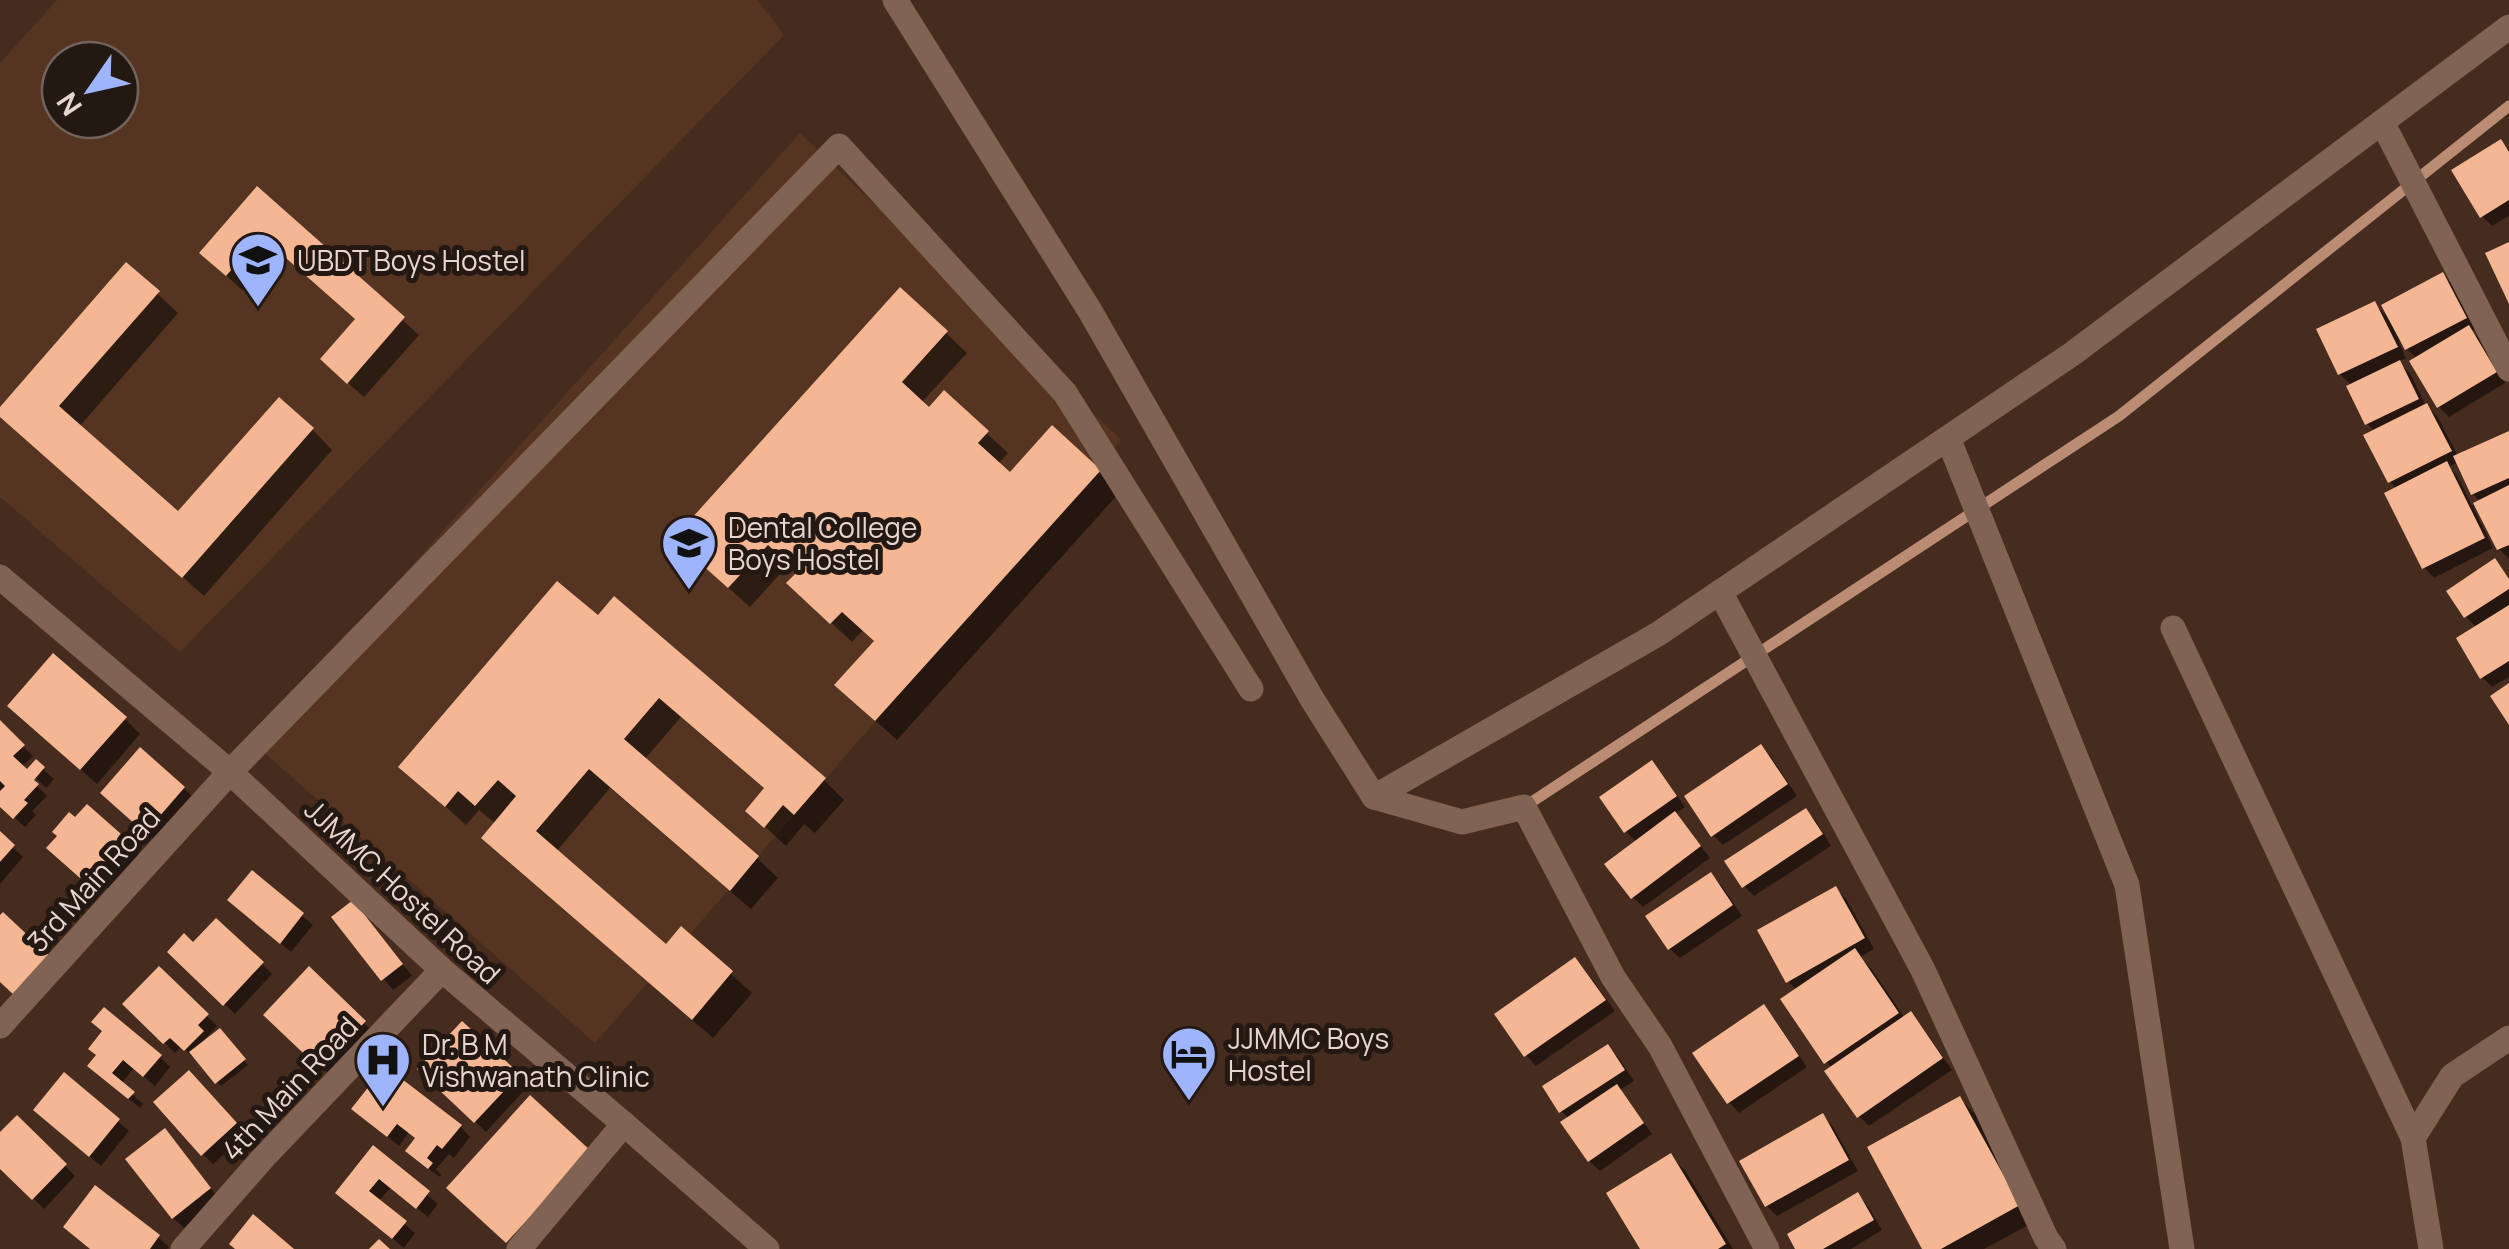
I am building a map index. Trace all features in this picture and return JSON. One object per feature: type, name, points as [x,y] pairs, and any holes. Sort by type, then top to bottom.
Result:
[{"type":"street","points":[[894,0],[1090,311],[1312,699],[1374,797],[1462,822],[1524,807],[1613,977],[1668,1060],[1766,1249]]},
{"type":"street","points":[[1374,797],[1658,634],[2072,354],[2509,28]]},
{"type":"street","points":[[2382,122],[2509,369]]},
{"type":"street","name":"3rd Main Road","points":[[0,1026],[230,772],[838,146],[1065,393],[1252,689]]},
{"type":"street","points":[[1948,438],[2127,885],[2182,1249]]},
{"type":"street","name":"JJMMC Hostel Road","points":[[3,585],[230,772],[442,970],[767,1249]]},
{"type":"street","points":[[1720,592],[1923,970],[2054,1249]]},
{"type":"street","points":[[2172,628],[2413,1138],[2431,1249]]},
{"type":"street","name":"4th Main Road","points":[[183,1249],[264,1156],[442,970]]},
{"type":"street","points":[[2413,1138],[2452,1076],[2509,1038]]},
{"type":"street","points":[[519,1249],[624,1124]]},
{"type":"shaded area","name":"UBDT Boys Hostel","points":[[57,0],[758,0],[784,35],[180,652],[0,497],[0,63]]},
{"type":"shaded area","name":"Dental College Boys Hostel","points":[[800,133],[1121,440],[595,1043],[253,743]]},
{"type":"building","points":[[2501,139],[2509,152],[2509,200],[2480,218],[2451,170]]},
{"type":"building","points":[[257,186],[405,317],[347,384],[320,359],[355,319],[261,236],[226,276],[199,253]]},
{"type":"building","points":[[2509,242],[2509,304],[2485,253]]},
{"type":"building","points":[[126,262],[160,291],[59,406],[178,511],[279,397],[314,428],[182,578],[0,417],[0,407]]},
{"type":"building","points":[[2443,272],[2467,318],[2405,350],[2381,305]]},
{"type":"building","points":[[900,287],[948,331],[902,382],[929,407],[944,390],[989,431],[978,443],[1010,472],[1052,425],[1101,470],[875,721],[834,685],[874,641],[842,612],[830,624],[786,583],[797,572],[768,545],[728,588],[673,539]]},
{"type":"building","points":[[2375,301],[2398,347],[2338,375],[2316,329]]},
{"type":"building","points":[[2469,325],[2497,372],[2437,408],[2409,361]]},
{"type":"building","points":[[2400,360],[2419,399],[2365,425],[2346,386]]},
{"type":"building","points":[[2427,403],[2452,451],[2388,483],[2363,435]]},
{"type":"building","points":[[2509,431],[2509,478],[2471,495],[2453,456]]},
{"type":"building","points":[[2447,461],[2485,538],[2422,569],[2384,493]]},
{"type":"building","points":[[2509,485],[2509,545],[2497,550],[2473,503]]},
{"type":"building","points":[[2495,558],[2509,579],[2509,589],[2464,618],[2446,591]]},
{"type":"building","points":[[557,581],[598,615],[614,596],[826,778],[794,815],[783,805],[764,828],[745,811],[764,788],[659,698],[624,739],[759,856],[730,891],[589,769],[536,831],[666,944],[681,926],[733,971],[692,1020],[481,838],[516,796],[498,780],[475,806],[458,791],[445,807],[398,767]]},
{"type":"building","points":[[2509,605],[2509,661],[2480,679],[2456,638]]},
{"type":"building","points":[[53,653],[127,717],[80,770],[7,706]]},
{"type":"building","points":[[2509,683],[2509,725],[2490,696]]},
{"type":"building","points":[[0,720],[25,745],[13,756],[27,769],[36,759],[45,767],[34,780],[39,784],[24,800],[28,803],[13,819],[0,807],[0,791],[5,786],[0,781]]},
{"type":"building","points":[[1761,744],[1788,784],[1711,837],[1684,796]]},
{"type":"building","points":[[140,747],[185,787],[145,833],[100,793]]},
{"type":"building","points":[[1652,760],[1677,796],[1624,833],[1599,797]]},
{"type":"building","points":[[87,804],[137,848],[104,886],[86,871],[80,878],[46,848],[57,836],[52,832],[69,812],[75,817]]},
{"type":"building","points":[[1806,808],[1823,834],[1742,888],[1724,861]]},
{"type":"building","points":[[1675,811],[1701,846],[1631,899],[1604,864]]},
{"type":"building","points":[[0,831],[15,845],[0,862]]},
{"type":"building","points":[[252,870],[304,913],[280,944],[227,900]]},
{"type":"building","points":[[1711,872],[1733,905],[1668,950],[1645,916]]},
{"type":"building","points":[[1836,886],[1865,938],[1786,983],[1757,930]]},
{"type":"building","points":[[353,900],[403,964],[381,981],[331,917]]},
{"type":"building","points":[[3,912],[51,957],[15,996],[0,982]]},
{"type":"building","points":[[216,918],[264,962],[223,1006],[167,952],[184,933],[193,942]]},
{"type":"building","points":[[1855,948],[1899,1013],[1824,1064],[1780,999]]},
{"type":"building","points":[[1575,957],[1606,1000],[1524,1057],[1494,1014]]},
{"type":"building","points":[[159,966],[209,1014],[198,1025],[204,1031],[184,1051],[170,1038],[163,1044],[122,1004]]},
{"type":"building","points":[[309,966],[366,1021],[320,1069],[263,1015]]},
{"type":"building","points":[[1764,1004],[1799,1056],[1727,1104],[1692,1053]]},
{"type":"building","points":[[104,1007],[162,1055],[143,1077],[123,1060],[112,1073],[135,1092],[128,1099],[87,1066],[96,1055],[88,1049],[102,1031],[91,1022]]},
{"type":"building","points":[[1911,1011],[1943,1058],[1857,1118],[1824,1071]]},
{"type":"building","points":[[462,1021],[520,1074],[474,1123],[417,1069]]},
{"type":"building","points":[[220,1028],[246,1059],[215,1084],[189,1052]]},
{"type":"building","points":[[1608,1044],[1625,1070],[1559,1113],[1542,1086]]},
{"type":"building","points":[[385,1066],[462,1125],[442,1149],[437,1145],[427,1158],[433,1163],[428,1169],[405,1151],[415,1138],[397,1124],[387,1137],[351,1109]]},
{"type":"building","points":[[189,1070],[237,1123],[201,1156],[153,1102]]},
{"type":"building","points":[[64,1072],[120,1119],[89,1157],[33,1110]]},
{"type":"building","points":[[1617,1084],[1644,1123],[1588,1162],[1560,1122]]},
{"type":"building","points":[[530,1095],[591,1151],[506,1243],[446,1188]]},
{"type":"building","points":[[1960,1096],[2020,1205],[1941,1249],[1922,1249],[1867,1147]]},
{"type":"building","points":[[1823,1113],[1849,1160],[1765,1207],[1739,1161]]},
{"type":"building","points":[[17,1115],[67,1164],[32,1200],[0,1169],[0,1132]]},
{"type":"building","points":[[165,1128],[211,1188],[172,1219],[125,1159]]},
{"type":"building","points":[[373,1145],[430,1191],[416,1209],[379,1179],[369,1191],[407,1221],[392,1239],[335,1193]]},
{"type":"building","points":[[1671,1153],[1726,1244],[1718,1249],[1640,1249],[1606,1193]]},
{"type":"building","points":[[95,1185],[160,1235],[150,1249],[90,1249],[63,1227]]},
{"type":"building","points":[[1858,1192],[1874,1220],[1823,1249],[1795,1249],[1787,1234]]},
{"type":"building","points":[[253,1214],[294,1249],[235,1249],[229,1244]]},
{"type":"building","points":[[379,1239],[390,1249],[369,1249]]},
{"type":"waterway","points":[[1524,807],[2119,416],[2509,106]]},
{"type":"place","name":"UBDT Boys Hostel","points":[[258,309]]},
{"type":"place","name":"Dental College Boys Hostel","points":[[689,592]]},
{"type":"place","name":"JJMMC Boys Hostel","points":[[1189,1103]]},
{"type":"place","name":"Dr. B M Vishwanath Clinic","points":[[383,1109]]}]
